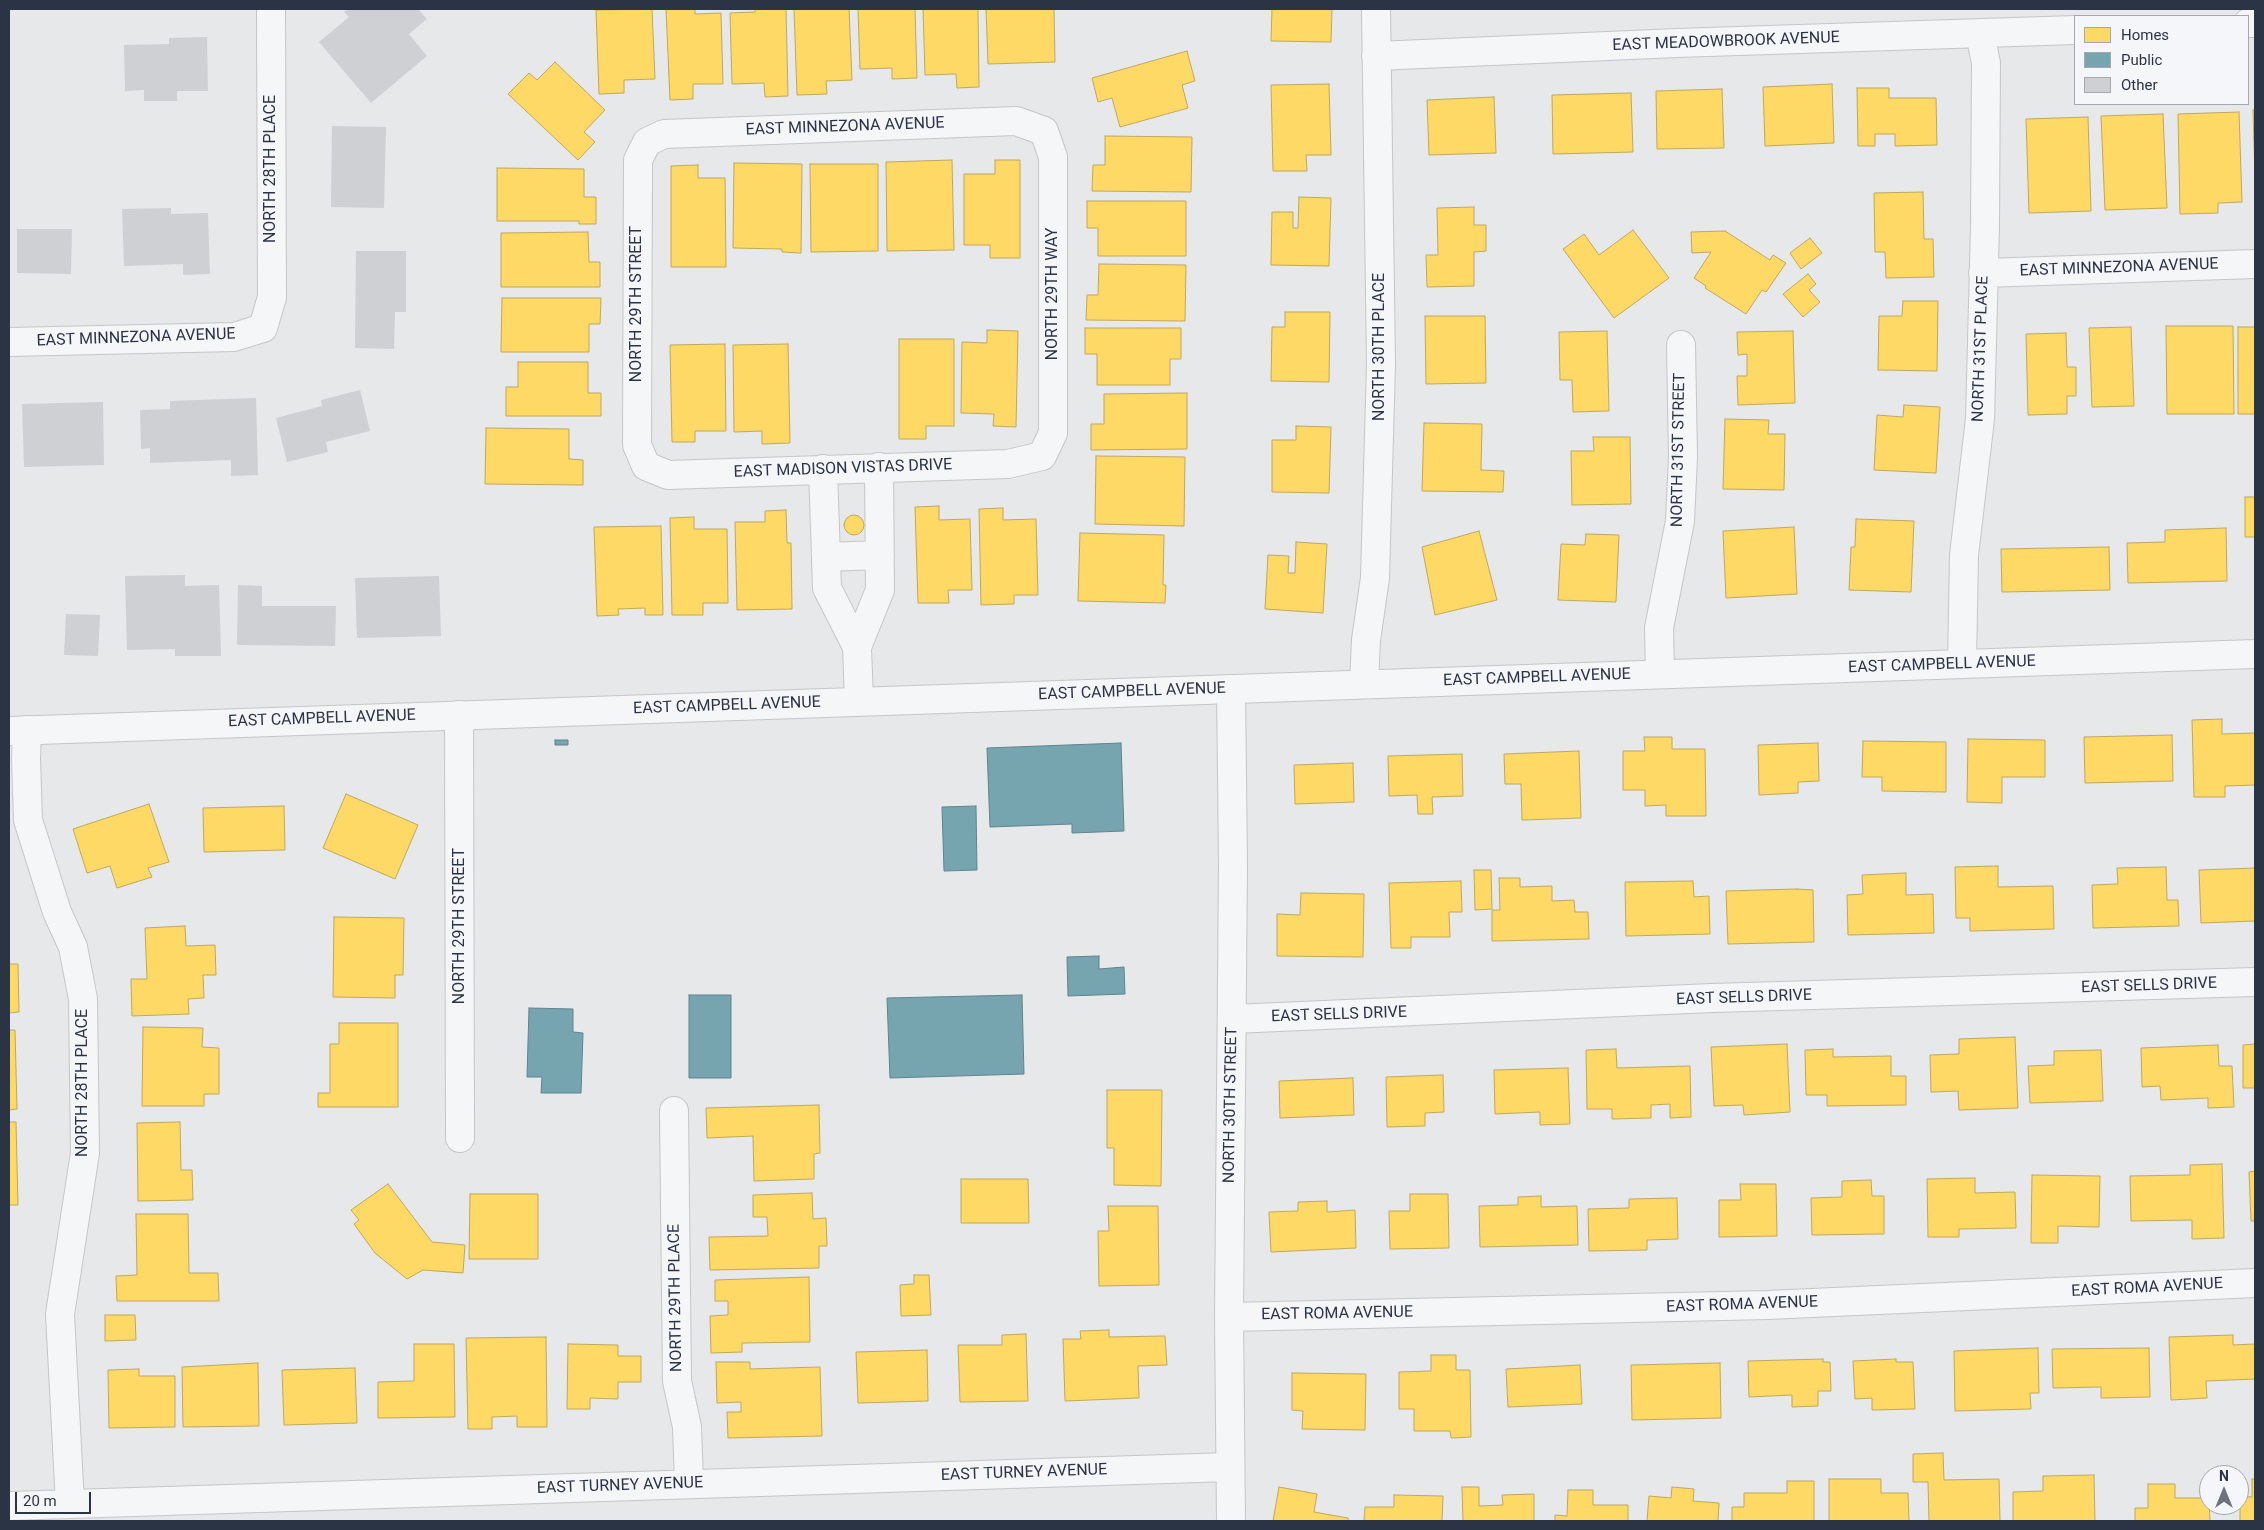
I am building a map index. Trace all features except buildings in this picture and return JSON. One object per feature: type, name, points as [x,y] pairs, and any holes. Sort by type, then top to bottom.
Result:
[{"type":"street","name":"NORTH 28TH PLACE","points":[[263,328],[272,297],[271,9]]},
{"type":"street","name":"NORTH 30TH PLACE","points":[[1364,684],[1366,640],[1375,578],[1381,364],[1376,9]]},
{"type":"street","name":"EAST MEADOWBROOK AVENUE","points":[[1376,56],[2074,30]]},
{"type":"street","name":"NORTH 31ST PLACE","points":[[1962,664],[1964,555],[1980,419],[1986,63],[1980,33]]},
{"type":"street","name":"EAST MINNEZONA AVENUE","points":[[647,142],[664,134],[1016,121],[1044,131]]},
{"type":"street","name":"NORTH 29TH WAY","points":[[1042,456],[1053,433],[1053,157],[1044,131]]},
{"type":"street","name":"NORTH 29TH STREET","points":[[646,466],[636,445],[638,160],[647,142]]},
{"type":"street","name":"EAST MINNEZONA AVENUE","points":[[1983,272],[2255,264]]},
{"type":"street","name":"EAST MINNEZONA AVENUE","points":[[9,342],[234,336],[263,328]]},
{"type":"street","name":"NORTH 31ST STREET","points":[[1660,673],[1659,628],[1680,521],[1683,457],[1681,345]]},
{"type":"street","name":"EAST MADISON VISTAS DRIVE","points":[[646,466],[668,475],[1008,464],[1042,456]]},
{"type":"street","points":[[859,701],[857,647],[880,590],[879,468]]},
{"type":"street","points":[[823,469],[827,588],[857,647]]},
{"type":"street","points":[[826,557],[880,555]]},
{"type":"street","name":"EAST CAMPBELL AVENUE","points":[[18,730],[2255,654]]},
{"type":"street","name":"NORTH 30TH STREET","points":[[1231,689],[1232,1019],[1229,1317],[1231,1521]]},
{"type":"street","name":"NORTH 29TH STREET","points":[[459,714],[460,1138]]},
{"type":"street","name":"NORTH 28TH PLACE","points":[[18,730],[26,759],[28,820],[57,912],[73,947],[83,999],[85,1153],[60,1314],[70,1504]]},
{"type":"street","name":"EAST SELLS DRIVE","points":[[1232,1019],[1712,998],[2255,982]]},
{"type":"street","name":"NORTH 29TH PLACE","points":[[674,1111],[677,1381],[687,1427],[689,1483]]},
{"type":"street","name":"EAST ROMA AVENUE","points":[[1229,1317],[1768,1305],[2255,1283]]},
{"type":"street","name":"EAST TURNEY AVENUE","points":[[9,1506],[1230,1467]]}]
